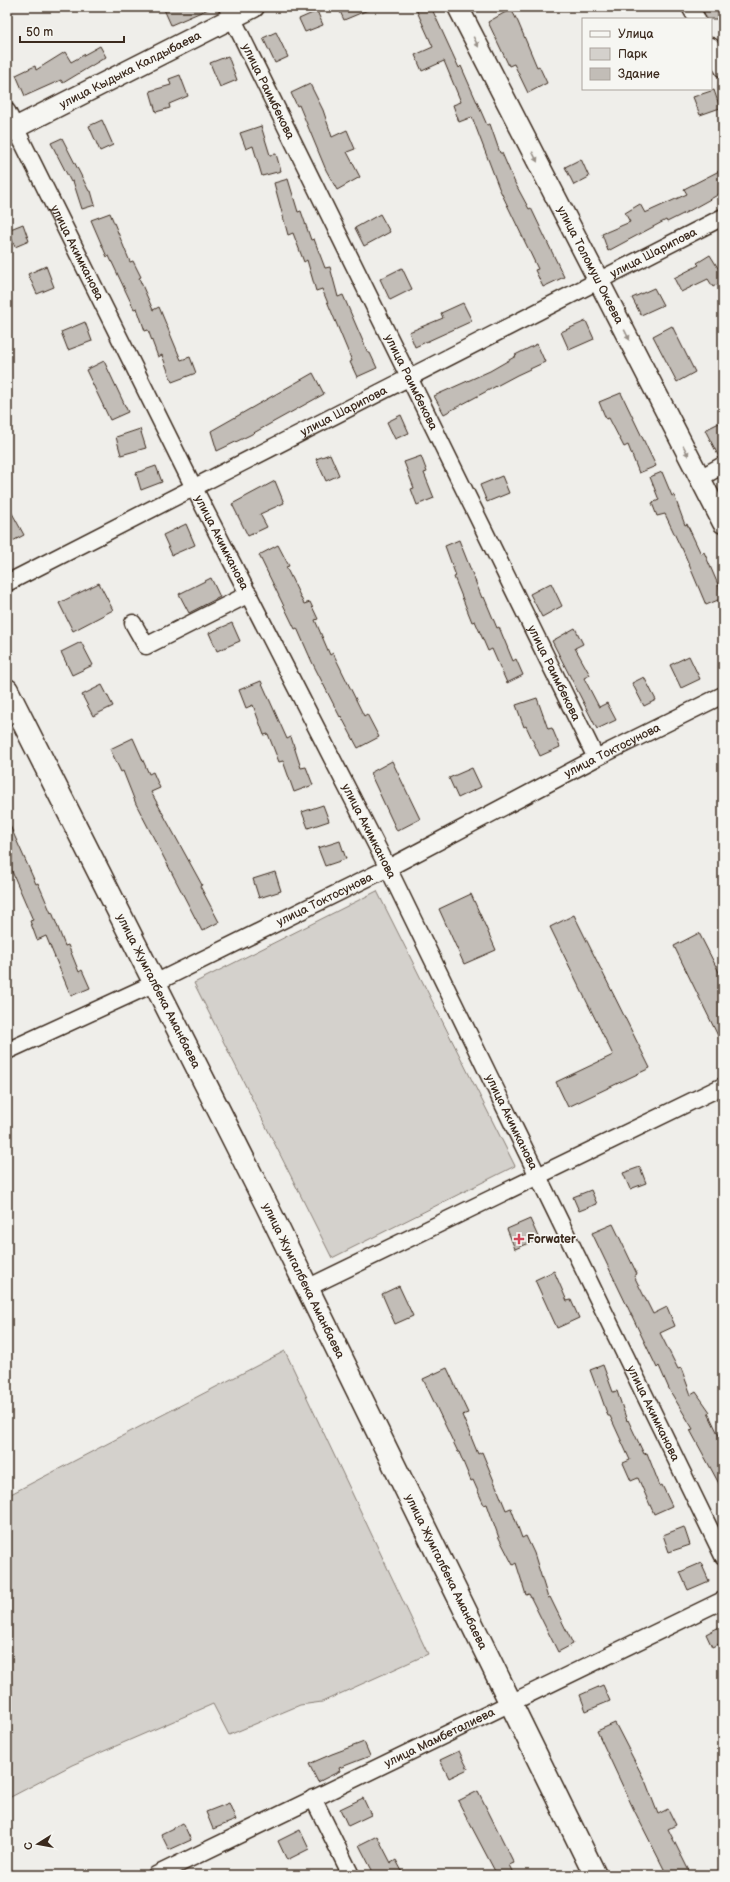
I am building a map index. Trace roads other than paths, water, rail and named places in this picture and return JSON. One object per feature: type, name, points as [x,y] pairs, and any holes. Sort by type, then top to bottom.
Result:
[{"type":"main road","name":"улица Жумгалбека Аманбаева","points":[[7,690],[307,1288],[595,1875]]},
{"type":"street","name":"улица Кыдыка Калдыбаева","points":[[10,124],[229,12],[254,7]]},
{"type":"street","name":"улица Толомуш Океева","points":[[458,7],[723,523]]},
{"type":"street","points":[[690,7],[696,18]]},
{"type":"street","name":"улица Раимбекова","points":[[229,12],[596,758]]},
{"type":"street","points":[[712,48],[723,69]]},
{"type":"street","name":"улица Акимканова","points":[[10,124],[388,868],[723,1556]]},
{"type":"street","name":"улица Шарипова","points":[[7,583],[723,217]]},
{"type":"street","points":[[700,478],[723,465]]},
{"type":"street","points":[[133,623],[146,646],[249,594]]},
{"type":"street","name":"улица Токтосунова","points":[[7,1051],[155,983],[388,868],[596,758],[723,695]]},
{"type":"street","points":[[307,1288],[723,1086]]},
{"type":"street","name":"улица Мамбеталиева","points":[[156,1875],[723,1600]]},
{"type":"street","points":[[313,1798],[351,1875]]},
{"type":"place","name":"Forwater","points":[[519,1239]]}]
